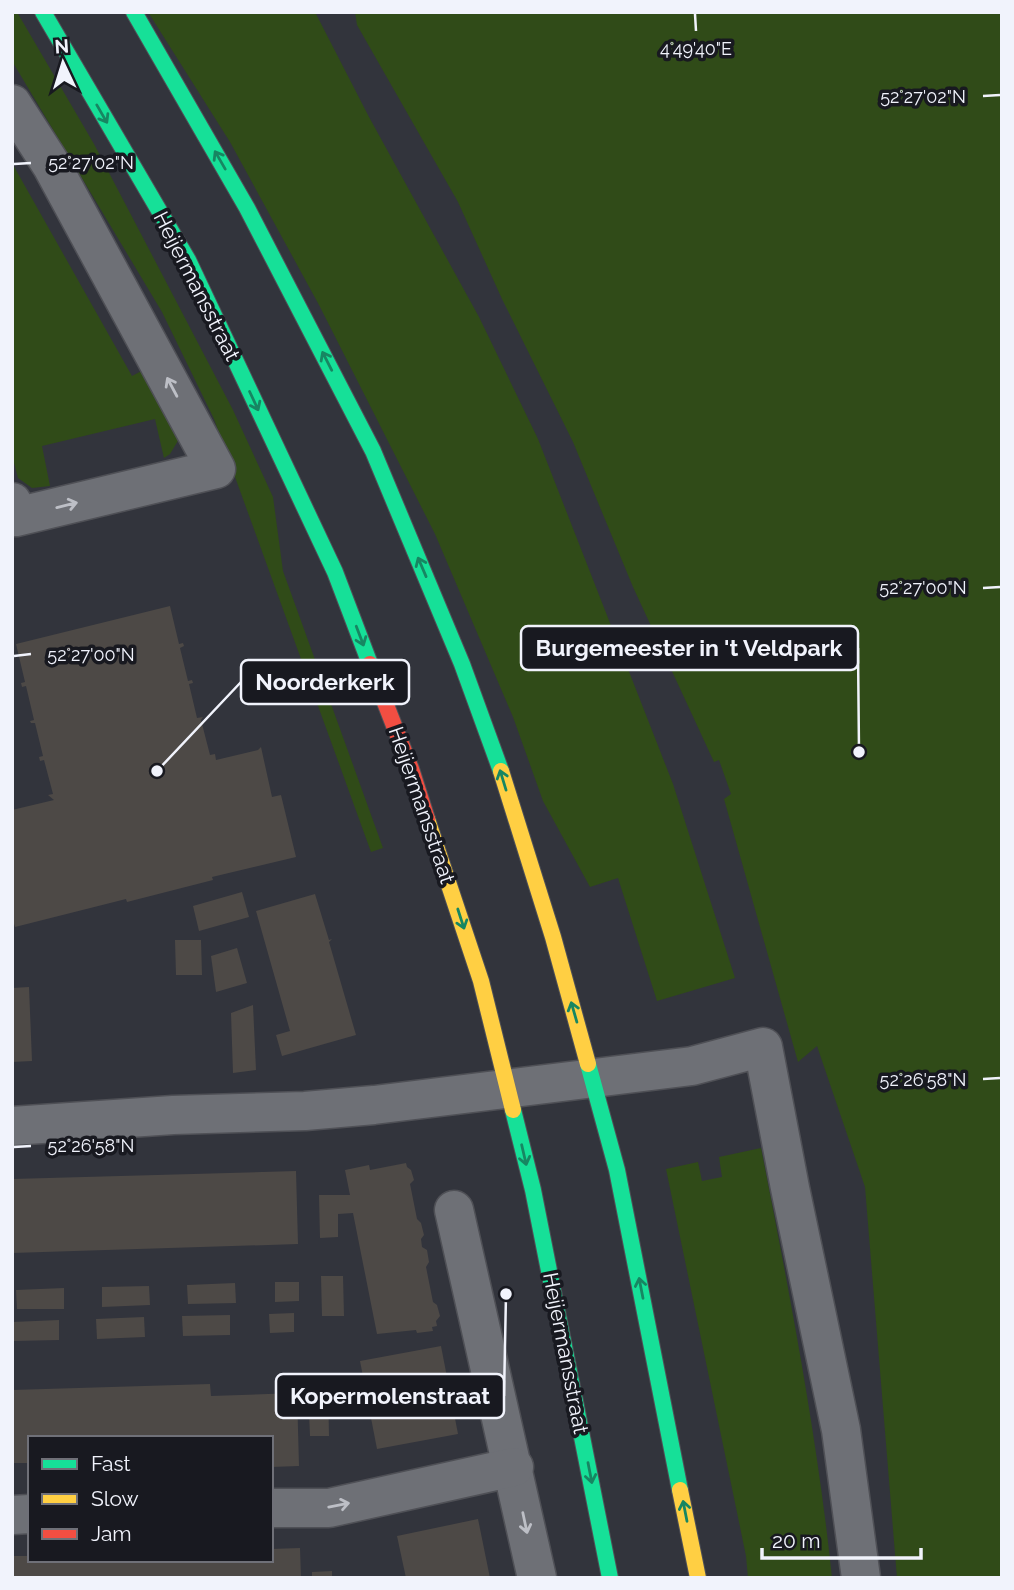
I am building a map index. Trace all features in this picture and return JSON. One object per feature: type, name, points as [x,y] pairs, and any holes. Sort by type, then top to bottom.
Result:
[{"type":"main road","name":"Heijermansstraat","points":[[43,12],[188,260],[335,572],[411,769],[481,981],[508,1088],[535,1203],[610,1578]]},
{"type":"main road","points":[[134,12],[247,208],[373,451],[462,664],[497,759],[553,937],[626,1209],[698,1578]]},
{"type":"street","points":[[12,104],[52,166],[216,469],[16,517],[12,502]]},
{"type":"street","points":[[12,1126],[173,1115],[305,1111],[692,1066],[763,1046],[841,1430],[861,1578]]},
{"type":"street","points":[[454,1210],[537,1578]]},
{"type":"street","points":[[273,1508],[329,1508],[514,1467]]},
{"type":"green space","points":[[12,12],[17,12],[94,144],[233,410],[273,497],[283,571],[383,848],[371,852],[214,419],[162,312],[12,61]]},
{"type":"green space","points":[[148,12],[315,12],[369,117],[479,317],[538,439],[673,784],[735,978],[657,1001],[618,878],[590,887],[543,801],[513,717],[435,534],[319,305],[230,142]]},
{"type":"green space","points":[[355,12],[1002,12],[1002,1578],[897,1578],[865,1187],[817,1046],[798,1062],[724,799],[731,794],[719,760],[714,762],[633,587],[573,442],[502,299],[458,202],[357,25]]},
{"type":"green space","points":[[12,163],[132,376],[151,366],[179,439],[170,454],[164,458],[155,419],[42,446],[50,486],[32,488],[18,478],[12,455]]},
{"type":"green space","points":[[761,1148],[810,1416],[832,1578],[748,1578],[746,1556],[666,1169],[698,1162],[702,1181],[722,1177],[719,1157]]},
{"type":"building","points":[[170,606],[179,644],[183,643],[184,646],[180,648],[188,681],[192,680],[193,683],[189,684],[197,718],[203,717],[201,720],[210,755],[215,754],[216,760],[261,747],[272,797],[281,795],[296,857],[212,877],[213,880],[127,902],[126,899],[15,927],[12,917],[12,810],[54,800],[48,795],[53,794],[44,760],[40,761],[39,757],[43,756],[35,723],[30,721],[34,720],[26,686],[22,687],[21,683],[25,682],[16,644]]},
{"type":"building","points":[[242,892],[249,917],[199,931],[193,906]]},
{"type":"building","points":[[315,894],[329,940],[332,939],[329,942],[356,1035],[282,1056],[276,1035],[290,1031],[256,911]]},
{"type":"building","points":[[175,940],[201,940],[202,975],[176,975]]},
{"type":"building","points":[[237,948],[247,983],[216,992],[211,956]]},
{"type":"building","points":[[29,987],[32,1061],[12,1062],[12,988]]},
{"type":"building","points":[[253,1005],[256,1070],[233,1073],[231,1013]]},
{"type":"building","points":[[406,1163],[414,1180],[410,1184],[417,1219],[424,1235],[421,1239],[422,1247],[427,1250],[429,1262],[426,1267],[433,1302],[437,1305],[440,1316],[436,1321],[437,1326],[432,1327],[433,1331],[377,1334],[353,1213],[338,1214],[338,1237],[320,1238],[319,1195],[350,1195],[345,1170],[369,1165],[370,1170]]},
{"type":"building","points":[[296,1171],[298,1244],[12,1253],[12,1179]]},
{"type":"building","points":[[321,1276],[343,1276],[344,1316],[322,1316]]},
{"type":"building","points":[[275,1282],[299,1282],[299,1301],[275,1302]]},
{"type":"building","points":[[235,1283],[236,1303],[188,1304],[187,1285]]},
{"type":"building","points":[[149,1286],[150,1305],[102,1307],[102,1287]]},
{"type":"building","points":[[64,1288],[64,1309],[17,1309],[16,1290]]},
{"type":"building","points":[[294,1313],[294,1332],[270,1333],[269,1314]]},
{"type":"building","points":[[230,1315],[230,1335],[183,1336],[182,1316]]},
{"type":"building","points":[[144,1317],[145,1337],[97,1339],[96,1319]]},
{"type":"building","points":[[59,1320],[59,1340],[12,1341],[12,1322]]},
{"type":"building","points":[[441,1346],[458,1434],[377,1449],[360,1361]]},
{"type":"building","points":[[210,1384],[211,1396],[297,1393],[299,1466],[273,1467],[273,1436],[28,1436],[28,1463],[12,1463],[12,1390]]},
{"type":"building","points":[[328,1388],[329,1436],[310,1436],[308,1389]]},
{"type":"building","points":[[478,1519],[490,1578],[406,1578],[397,1536]]},
{"type":"building","points":[[300,1548],[301,1578],[12,1578],[12,1556],[28,1556],[28,1562],[273,1562],[273,1549]]},
{"type":"building","points":[[332,1571],[332,1578],[312,1578],[312,1572]]},
{"type":"traffic: fast","points":[[43,12],[188,260],[335,572],[370,664]]},
{"type":"traffic: fast","points":[[134,12],[247,208],[373,451],[462,664],[501,771]]},
{"type":"traffic: fast","points":[[588,1064],[617,1170],[680,1490]]},
{"type":"traffic: fast","points":[[513,1110],[533,1190],[610,1578]]},
{"type":"traffic: slow","points":[[501,771],[553,937],[588,1064]]},
{"type":"traffic: slow","points":[[427,819],[481,981],[513,1110]]},
{"type":"traffic: slow","points":[[680,1490],[698,1578]]},
{"type":"traffic: jam","points":[[370,664],[411,769],[427,819]]},
{"type":"place","name":"Burgemeester in 't Veldpark","points":[[859,752]]},
{"type":"place","name":"Noorderkerk","points":[[157,771]]},
{"type":"place","name":"Kopermolenstraat","points":[[506,1294]]}]
